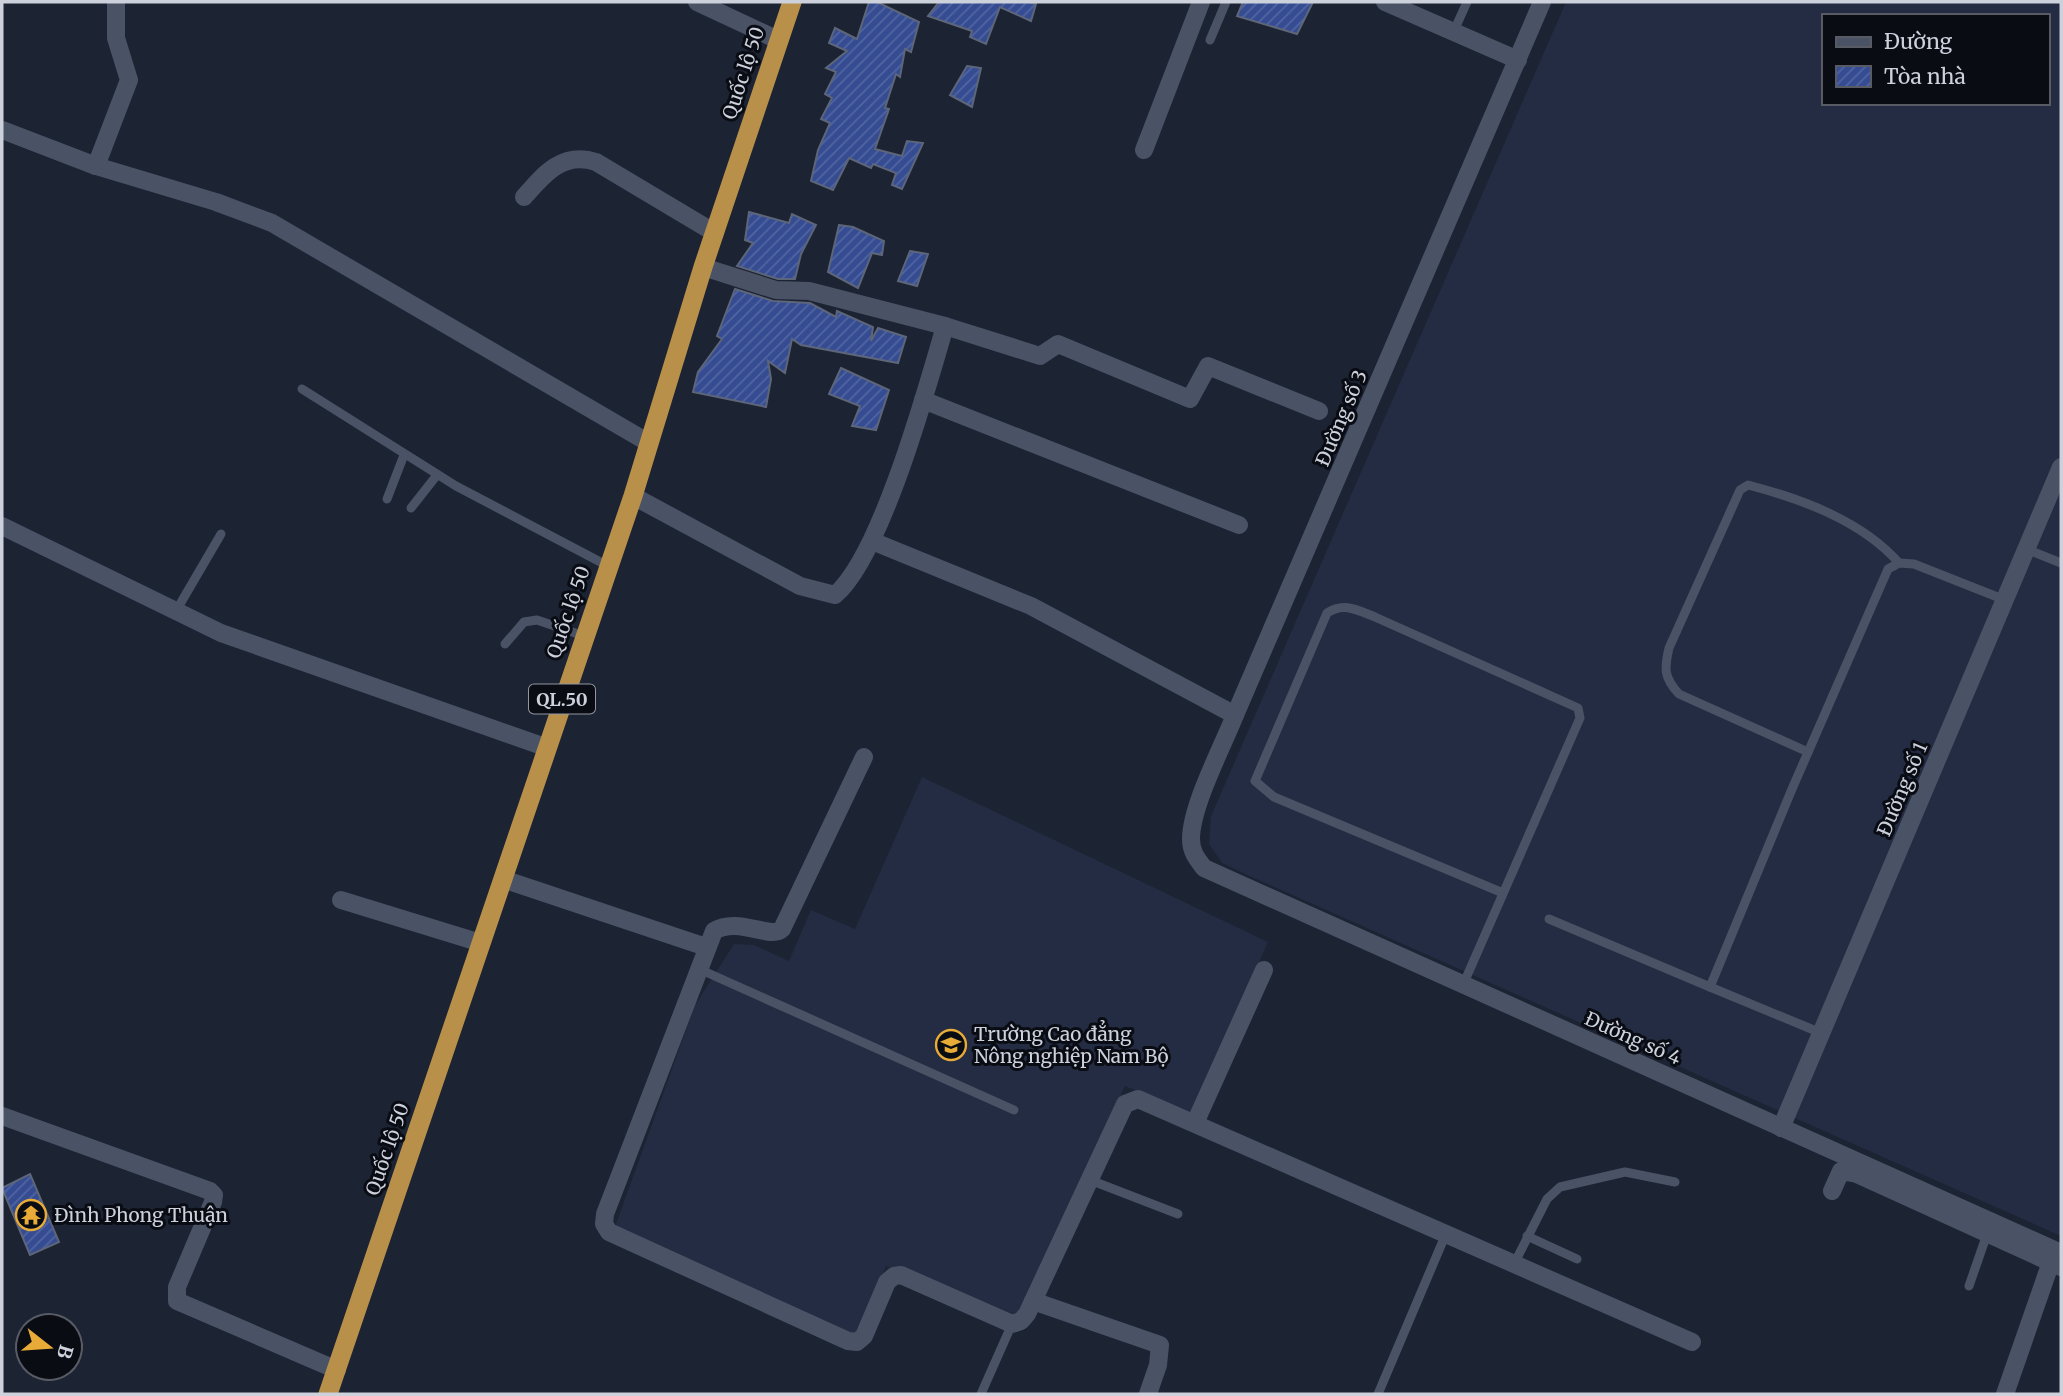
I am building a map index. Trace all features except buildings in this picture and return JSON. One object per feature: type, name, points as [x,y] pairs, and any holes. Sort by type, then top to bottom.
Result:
[{"type":"highway","name":"Quốc lộ 50","points":[[328,1394],[632,496],[703,267],[792,2]]},
{"type":"street","points":[[96,166],[128,80],[116,38],[116,2]]},
{"type":"street","points":[[697,2],[778,40]]},
{"type":"street","points":[[1144,150],[1201,2]]},
{"type":"street","points":[[1385,2],[1518,60]]},
{"type":"street","name":"Đường số 3","points":[[1194,855],[1191,841],[1193,820],[1542,2]]},
{"type":"street","points":[[2,130],[96,166],[216,202],[272,223],[649,443]]},
{"type":"street","points":[[524,197],[558,163],[583,158],[596,162],[715,233]]},
{"type":"street","points":[[703,267],[776,290],[809,291],[946,326],[1040,356],[1058,344],[1190,399],[1208,366],[1320,411]]},
{"type":"street","points":[[632,496],[800,586],[835,595],[842,589],[872,541],[923,400],[946,326]]},
{"type":"street","points":[[923,400],[1240,525]]},
{"type":"street","name":"Đường số 1","points":[[1780,1128],[2061,467]]},
{"type":"street","points":[[2,526],[221,632],[545,747]]},
{"type":"street","points":[[872,541],[1031,606],[1236,715]]},
{"type":"street","points":[[864,757],[782,929],[771,934],[748,926],[720,927],[714,931],[605,1214],[604,1224],[609,1232],[848,1341],[858,1342],[864,1336],[887,1282],[894,1276],[901,1275],[1012,1324],[1021,1321],[1033,1300],[1125,1104],[1131,1099],[1145,1100],[1445,1236],[1692,1342]]},
{"type":"street","name":"Đường số 4","points":[[1194,855],[1204,868],[1780,1128],[2058,1261]]},
{"type":"street","points":[[503,879],[706,947]]},
{"type":"street","points":[[341,900],[481,943]]},
{"type":"street","points":[[1195,1123],[1264,970]]},
{"type":"street","points":[[3,1118],[210,1191],[214,1195],[213,1202],[177,1287],[177,1301],[337,1370]]},
{"type":"street","points":[[1832,1191],[1841,1171],[1857,1174],[1987,1234],[2058,1261],[2005,1394]]},
{"type":"street","points":[[1033,1300],[1160,1345],[1158,1365],[1149,1394]]},
{"type":"lane","points":[[1210,40],[1226,2]]},
{"type":"lane","points":[[1453,33],[1467,2]]},
{"type":"lane","points":[[302,389],[437,475],[608,566]]},
{"type":"lane","points":[[387,499],[404,455]]},
{"type":"lane","points":[[411,508],[437,475]]},
{"type":"lane","points":[[1808,752],[1679,694],[1668,682],[1664,669],[1669,649],[1740,490],[1748,485],[1764,489],[1857,526],[1882,543],[1899,563]]},
{"type":"lane","points":[[176,611],[221,534]]},
{"type":"lane","points":[[2026,549],[2061,563]]},
{"type":"lane","points":[[1710,987],[1888,569],[1899,563],[1914,564],[2005,600]]},
{"type":"lane","points":[[1463,985],[1580,718],[1578,708],[1375,617],[1347,606],[1336,607],[1327,613],[1255,781],[1274,797],[1503,893]]},
{"type":"lane","points":[[505,644],[529,621],[537,620],[584,636]]},
{"type":"lane","points":[[1549,919],[1821,1033]]},
{"type":"lane","points":[[699,969],[1014,1110]]},
{"type":"lane","points":[[1513,1266],[1547,1199],[1560,1187],[1625,1172],[1675,1182]]},
{"type":"lane","points":[[1090,1180],[1178,1214]]},
{"type":"lane","points":[[1969,1286],[1987,1234]]},
{"type":"lane","points":[[1378,1394],[1445,1236]]},
{"type":"lane","points":[[1527,1236],[1577,1259]]},
{"type":"lane","points":[[981,1394],[1012,1324]]},
{"type":"shaded area","points":[[1566,2],[2061,2],[2061,1236],[1245,874],[1222,863],[1209,844],[1211,816]]},
{"type":"shaded area","name":"Trường Cao đẳng Nông nghiệp Nam Bộ","points":[[922,777],[1268,942],[1192,1114],[1125,1086],[1021,1316],[1015,1318],[886,1266],[856,1337],[617,1229],[616,1224],[695,1005],[734,944],[754,945],[789,961],[811,910],[855,929]]},
{"type":"place","name":"Trường Cao đẳng Nông nghiệp Nam Bộ","points":[[951,1045]]},
{"type":"place","name":"Đình Phong Thuận","points":[[31,1215]]}]
